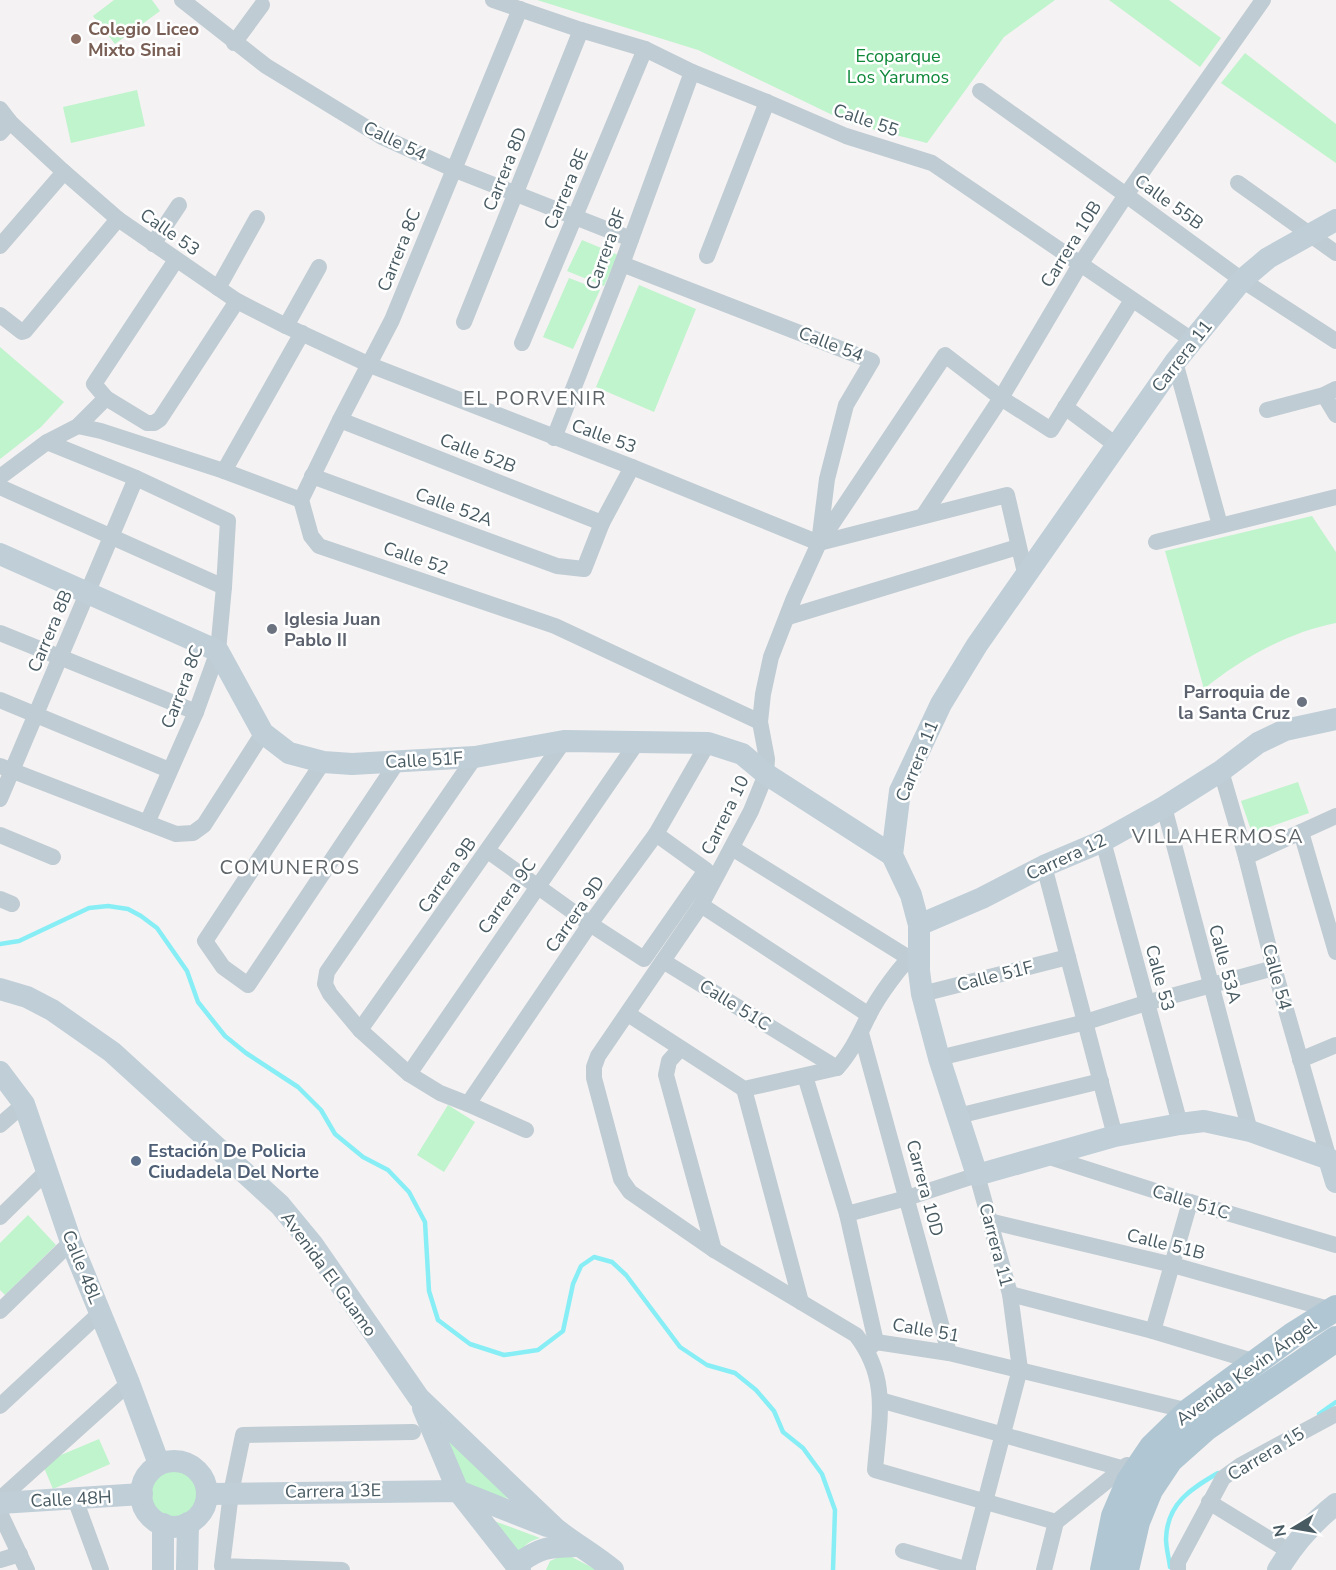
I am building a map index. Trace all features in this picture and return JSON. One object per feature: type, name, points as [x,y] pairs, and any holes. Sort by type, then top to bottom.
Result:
[{"type":"main road","name":"Avenida Kevin Ángel","points":[[1103,1570],[1114,1516],[1129,1481],[1152,1447],[1189,1411],[1293,1335],[1334,1309]]},
{"type":"main road","name":"Avenida Kevin Ángel","points":[[1126,1570],[1137,1522],[1150,1491],[1170,1460],[1206,1428],[1336,1339]]},
{"type":"street","name":"Calle 54","points":[[182,0],[234,43],[304,91],[382,138],[453,169],[631,239]]},
{"type":"street","name":"Calle 55","points":[[494,0],[645,49],[692,72],[846,136],[932,163],[1192,340]]},
{"type":"street","name":"Carrera 10B","points":[[923,516],[1001,398],[1081,263],[1263,0]]},
{"type":"street","points":[[234,43],[262,5]]},
{"type":"street","name":"Carrera 8C","points":[[302,500],[339,420],[392,320],[520,9]]},
{"type":"street","name":"Carrera 8D","points":[[464,322],[581,30]]},
{"type":"street","name":"Carrera 8E","points":[[522,343],[645,49]]},
{"type":"street","name":"Carrera 8F","points":[[554,438],[622,264],[692,72]]},
{"type":"street","name":"Calle 55B","points":[[980,91],[1242,280],[1336,341]]},
{"type":"street","points":[[706,256],[767,102]]},
{"type":"street","name":"Calle 53","points":[[3,121],[118,219],[218,288],[286,326],[370,365],[819,543]]},
{"type":"street","points":[[0,246],[64,172]]},
{"type":"street","points":[[1238,183],[1336,253]]},
{"type":"street","points":[[153,244],[179,205]]},
{"type":"street","points":[[218,288],[257,218]]},
{"type":"street","points":[[0,315],[22,332],[25,331],[118,219]]},
{"type":"street","name":"Carrera 11","points":[[968,1570],[1020,1369],[1010,1294],[977,1175],[939,1058],[922,994],[914,954],[919,925],[911,896],[892,855],[900,791],[941,704],[987,629],[1026,577],[1175,362],[1242,280],[1269,258],[1336,220]]},
{"type":"street","points":[[177,260],[94,384],[106,398],[147,423],[154,423],[160,419],[237,300]]},
{"type":"street","name":"Calle 54","points":[[622,264],[872,360]]},
{"type":"street","points":[[286,326],[319,267]]},
{"type":"street","points":[[819,543],[945,355],[1001,398],[1051,430],[1132,300]]},
{"type":"street","points":[[224,471],[302,333]]},
{"type":"street","name":"Carrera 10","points":[[714,1251],[630,1192],[621,1179],[594,1078],[594,1066],[598,1056],[701,905],[752,810],[766,774],[767,759],[760,722],[771,657],[819,543],[827,479],[846,405],[872,360]]},
{"type":"street","points":[[1175,362],[1220,525]]},
{"type":"street","points":[[1267,410],[1330,392],[1336,415]]},
{"type":"street","points":[[0,477],[46,442],[78,426],[106,398]]},
{"type":"street","points":[[1065,407],[1116,445]]},
{"type":"street","name":"Calle 52B","points":[[339,420],[602,523]]},
{"type":"street","points":[[78,426],[101,431],[224,471],[302,500]]},
{"type":"street","points":[[46,442],[136,478]]},
{"type":"street","points":[[602,523],[632,467]]},
{"type":"street","name":"Calle 52A","points":[[312,476],[557,566],[584,569],[602,523]]},
{"type":"street","name":"Carrera 8C","points":[[136,478],[228,521],[218,651],[196,712],[147,824]]},
{"type":"street","name":"Carrera 8B","points":[[0,799],[6,769],[36,715],[136,478]]},
{"type":"street","points":[[0,487],[224,587]]},
{"type":"street","points":[[819,543],[1007,495],[1026,577]]},
{"type":"street","points":[[1156,542],[1336,497]]},
{"type":"street","name":"Calle 52","points":[[302,500],[310,536],[319,546],[555,626],[760,722]]},
{"type":"street","points":[[788,617],[1018,547]]},
{"type":"street","points":[[0,554],[218,651]]},
{"type":"street","points":[[0,633],[196,712]]},
{"type":"street","name":"Calle 51F","points":[[218,651],[263,733],[289,753],[323,762],[352,764],[475,757],[564,741],[708,743],[742,754],[766,774],[892,855]]},
{"type":"street","points":[[0,700],[169,770]]},
{"type":"street","name":"Carrera 12","points":[[919,925],[1103,841],[1164,807],[1221,771],[1258,743],[1285,730],[1336,719]]},
{"type":"street","points":[[6,769],[176,834],[193,833],[204,825],[263,733]]},
{"type":"street","name":"Carrera 9B","points":[[360,1030],[564,741]]},
{"type":"street","name":"Carrera 9C","points":[[409,1074],[638,741]]},
{"type":"street","name":"Carrera 9D","points":[[468,1104],[590,924],[656,834],[708,743]]},
{"type":"street","points":[[475,757],[327,972],[325,984],[330,994],[360,1030],[409,1074],[440,1094],[526,1130]]},
{"type":"street","points":[[323,762],[205,941],[224,967],[248,985],[398,761]]},
{"type":"street","name":"Calle 54","points":[[1221,771],[1274,968],[1336,1182]]},
{"type":"street","name":"Calle 53A","points":[[1164,807],[1250,1131]]},
{"type":"street","points":[[1246,857],[1336,816]]},
{"type":"street","points":[[1301,832],[1336,952]]},
{"type":"street","points":[[488,851],[590,924],[644,959],[706,870],[656,834]]},
{"type":"street","points":[[0,835],[53,857]]},
{"type":"street","name":"Calle 53","points":[[1103,841],[1180,1124]]},
{"type":"street","points":[[732,848],[914,954],[869,1015],[861,1034],[837,1068],[744,1089]]},
{"type":"street","points":[[1044,866],[1115,1136]]},
{"type":"street","points":[[701,905],[869,1015]]},
{"type":"street","name":"Calle 51F","points":[[922,994],[1068,957]]},
{"type":"street","name":"Calle 51C","points":[[663,961],[837,1068]]},
{"type":"street","points":[[939,1058],[1086,1022],[1274,968]]},
{"type":"street","name":"Avenida El Guamo","points":[[0,989],[27,997],[52,1010],[112,1052],[280,1205],[313,1245],[419,1398],[556,1529],[613,1570]]},
{"type":"street","points":[[628,1014],[744,1089],[801,1302]]},
{"type":"street","name":"Carrera 10D","points":[[861,1034],[949,1353]]},
{"type":"street","points":[[1300,1060],[1336,1045]]},
{"type":"street","points":[[680,1048],[669,1061],[666,1075],[714,1251],[872,1346]]},
{"type":"street","name":"Calle 48L","points":[[0,1072],[24,1104],[71,1242],[129,1383],[159,1464]]},
{"type":"street","points":[[805,1076],[847,1214],[872,1346],[880,1400],[875,1470],[1056,1522]]},
{"type":"street","points":[[958,1116],[1101,1081]]},
{"type":"street","points":[[0,1125],[24,1104]]},
{"type":"street","points":[[847,1214],[1115,1136],[1204,1121],[1250,1131],[1329,1159]]},
{"type":"street","name":"Calle 51C","points":[[1046,1156],[1336,1245]]},
{"type":"street","points":[[0,1217],[46,1172]]},
{"type":"street","points":[[1153,1331],[1190,1202]]},
{"type":"street","name":"Calle 51B","points":[[989,1221],[1173,1265],[1334,1309]]},
{"type":"street","points":[[0,1311],[71,1242]]},
{"type":"street","points":[[1010,1294],[1153,1331],[1256,1362]]},
{"type":"street","points":[[0,1406],[100,1313]]},
{"type":"street","name":"Calle 51","points":[[872,1346],[949,1353],[1189,1411]]},
{"type":"street","points":[[0,1501],[129,1383]]},
{"type":"street","name":"Avenida El Guamo","points":[[419,1398],[458,1491],[516,1568]]},
{"type":"street","points":[[880,1400],[1121,1468]]},
{"type":"street","name":"Carrera 15","points":[[1178,1570],[1178,1562],[1223,1478],[1336,1414]]},
{"type":"street","points":[[342,1570],[222,1566],[231,1493],[243,1435],[413,1432]]},
{"type":"street","points":[[1044,1570],[1056,1522],[1121,1468],[1152,1447]]},
{"type":"street","points":[[173,1461],[191,1465],[204,1480],[207,1494],[202,1511],[188,1523],[176,1527],[162,1524],[148,1512],[142,1494],[146,1477],[159,1464],[173,1461]]},
{"type":"street","points":[[458,1491],[556,1529]]},
{"type":"street","name":"Carrera 13E","points":[[207,1494],[458,1491]]},
{"type":"street","name":"Calle 48H","points":[[0,1501],[142,1494]]},
{"type":"street","points":[[75,1499],[101,1570]]},
{"type":"street","points":[[1209,1502],[1284,1561],[1320,1516],[1336,1504]]},
{"type":"street","points":[[0,1512],[27,1570]]},
{"type":"street","points":[[187,1570],[188,1523]]},
{"type":"street","points":[[162,1524],[163,1570]]},
{"type":"street","points":[[516,1568],[533,1552],[551,1547],[578,1546]]},
{"type":"street","points":[[903,1551],[968,1570]]},
{"type":"street","points":[[0,1560],[20,1554]]},
{"type":"green space","points":[[114,0],[152,0],[160,11],[115,44],[93,16]]},
{"type":"green space","name":"Ecoparque Los Yarumos","points":[[537,0],[1055,0],[1004,37],[927,143],[849,123],[698,50]]},
{"type":"green space","points":[[1109,0],[1169,0],[1221,38],[1200,67]]},
{"type":"green space","points":[[1245,53],[1336,124],[1336,163],[1221,83]]},
{"type":"green space","points":[[137,90],[145,126],[71,143],[63,107]]},
{"type":"green space","points":[[582,240],[618,255],[604,286],[567,271]]},
{"type":"green space","points":[[569,278],[600,290],[573,349],[543,337]]},
{"type":"green space","points":[[639,285],[696,309],[654,412],[596,387]]},
{"type":"green space","points":[[0,347],[64,402],[41,427],[0,459]]},
{"type":"green space","points":[[1312,516],[1336,552],[1336,623],[1301,633],[1266,648],[1233,667],[1204,689],[1165,551]]},
{"type":"green space","points":[[1298,782],[1309,813],[1252,833],[1241,801]]},
{"type":"green space","points":[[448,1105],[475,1122],[444,1172],[417,1155]]},
{"type":"green space","points":[[28,1215],[56,1245],[5,1295],[0,1290],[0,1243]]},
{"type":"green space","points":[[440,1432],[518,1501],[469,1488]]},
{"type":"green space","points":[[99,1439],[110,1464],[53,1489],[42,1463]]},
{"type":"green space","points":[[171,1470],[181,1470],[195,1477],[202,1496],[195,1515],[181,1522],[171,1522],[161,1518],[154,1511],[150,1501],[150,1491],[154,1481],[161,1474]]},
{"type":"green space","points":[[489,1519],[540,1538],[526,1545],[519,1559]]},
{"type":"green space","points":[[566,1554],[597,1570],[546,1570],[550,1561]]},
{"type":"waterway","points":[[0,944],[19,941],[89,908],[108,906],[128,909],[157,928],[187,971],[198,1002],[225,1036],[246,1053],[298,1087],[321,1110],[335,1134],[363,1157],[388,1170],[409,1192],[425,1222],[429,1291],[438,1320],[470,1344],[504,1355],[538,1350],[563,1331],[573,1284],[581,1266],[594,1257],[612,1262],[626,1275],[680,1347],[707,1365],[735,1373],[756,1390],[774,1411],[783,1432],[803,1448],[822,1474],[835,1510],[833,1570]]},
{"type":"waterway","points":[[1319,1414],[1336,1402]]},
{"type":"waterway","points":[[1170,1567],[1166,1539],[1171,1516],[1182,1498],[1218,1473]]},
{"type":"place","name":"Colegio Liceo Mixto Sinai","points":[[76,39]]},
{"type":"place","name":"Iglesia Juan Pablo II","points":[[272,629]]},
{"type":"place","name":"Parroquia de la Santa Cruz","points":[[1302,702]]},
{"type":"place","name":"Estación De Policia Ciudadela Del Norte","points":[[136,1161]]},
{"type":"district","name":"EL PORVENIR","points":[[535,398]]},
{"type":"district","name":"VILLAHERMOSA","points":[[1218,836]]},
{"type":"district","name":"COMUNEROS","points":[[290,867]]}]
